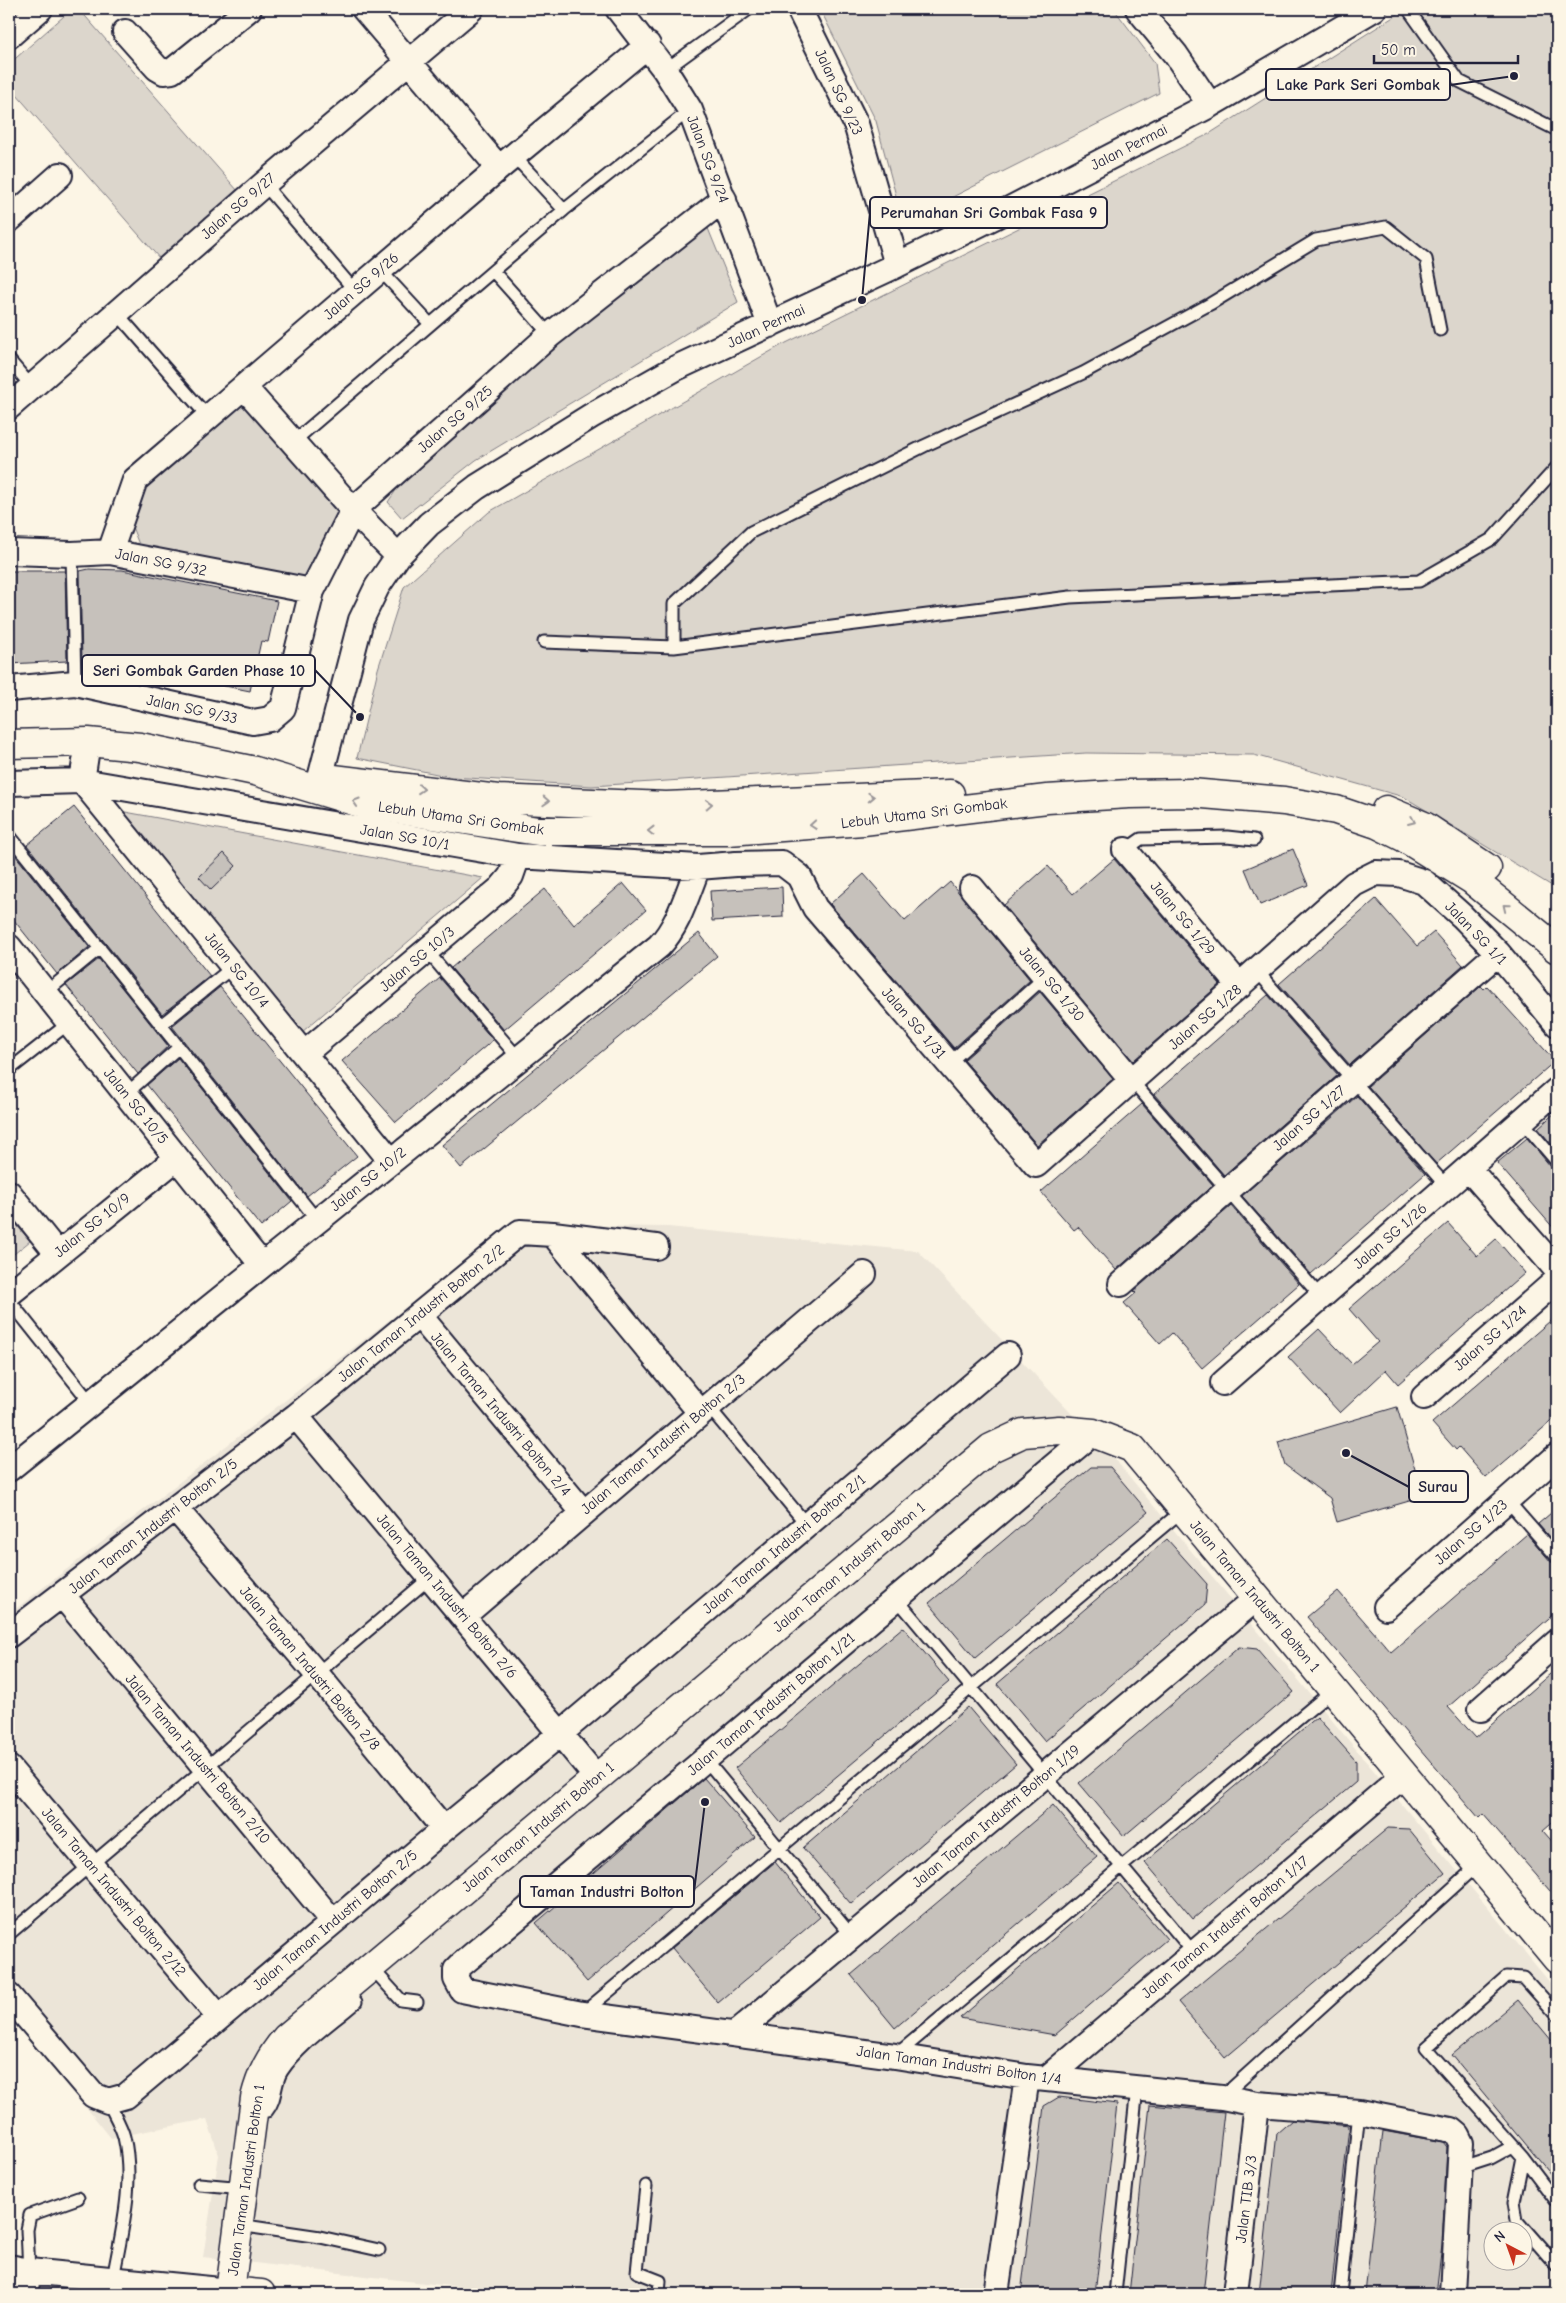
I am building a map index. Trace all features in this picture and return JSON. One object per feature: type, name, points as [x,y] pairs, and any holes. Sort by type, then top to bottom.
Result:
[{"type":"street","points":[[9,36],[40,9]]},
{"type":"street","points":[[125,32],[157,68],[164,72],[172,71],[249,9]]},
{"type":"street","points":[[364,9],[409,62],[506,162]]},
{"type":"street","name":"Jalan SG 9/27","points":[[9,407],[264,184],[470,9]]},
{"type":"street","name":"Jalan SG 9/24","points":[[618,9],[648,45],[690,110],[770,325]]},
{"type":"street","name":"Jalan SG 9/23","points":[[799,9],[856,124],[897,265]]},
{"type":"street","points":[[1138,9],[1176,55],[1210,105]]},
{"type":"street","name":"Jalan Permai","points":[[319,784],[361,620],[377,587],[398,556],[429,524],[486,482],[591,416],[676,368],[897,265],[1210,105],[1374,9]]},
{"type":"street","name":"Jalan SG 9/26","points":[[110,552],[135,480],[506,162],[648,45]]},
{"type":"street","points":[[9,220],[60,175]]},
{"type":"street","name":"Jalan SG 9/25","points":[[283,708],[312,591],[352,510],[550,335],[724,199]]},
{"type":"street","points":[[244,387],[352,510],[398,556]]},
{"type":"street","name":"Jalan SG 9/32","points":[[9,552],[72,554],[110,552],[312,591]]},
{"type":"street","name":"Jalan SG 9/33","points":[[9,689],[75,683],[253,722],[270,719],[283,708]]},
{"type":"street","points":[[82,781],[88,742]]},
{"type":"street","name":"Lebuh Utama Sri Gombak","points":[[9,744],[88,742],[140,747],[319,784],[498,798],[666,806],[951,794],[1070,781],[1160,778],[1254,781],[1332,794],[1376,806],[1424,826],[1483,864],[1557,927]]},
{"type":"street","name":"Jalan SG 10/1","points":[[9,783],[82,781],[518,856],[698,867],[782,863],[800,876]]},
{"type":"street","name":"Jalan SG 10/4","points":[[82,781],[391,1161]]},
{"type":"street","name":"Lebuh Utama Sri Gombak","points":[[319,784],[367,805],[538,831],[728,831],[863,821],[1046,799],[1191,792],[1240,796],[1336,810],[1377,824],[1405,838],[1471,879],[1557,949]]},
{"type":"street","name":"Jalan SG 1/29","points":[[1125,850],[1249,979]]},
{"type":"street","name":"Jalan SG 10/3","points":[[305,1053],[501,888],[511,876],[518,856]]},
{"type":"street","name":"Jalan SG 10/2","points":[[9,1469],[519,1059],[668,936],[698,867]]},
{"type":"street","name":"Jalan SG 1/28","points":[[1036,1165],[1249,979],[1354,884],[1376,873]]},
{"type":"street","name":"Jalan SG 1/1","points":[[1376,873],[1399,874],[1424,882],[1462,916],[1498,953],[1557,1024]]},
{"type":"street","name":"Jalan SG 1/31","points":[[800,876],[814,908],[1036,1165]]},
{"type":"street","name":"Jalan SG 1/30","points":[[972,888],[1132,1081]]},
{"type":"street","name":"Jalan SG 10/5","points":[[9,947],[262,1265]]},
{"type":"street","name":"Jalan SG 1/27","points":[[1122,1284],[1498,953]]},
{"type":"street","name":"Jalan SG 1/26","points":[[1223,1383],[1557,1090]]},
{"type":"street","name":"Jalan SG 10/9","points":[[9,1294],[57,1253],[177,1158]]},
{"type":"street","points":[[1468,1168],[1557,1270]]},
{"type":"street","points":[[9,1193],[57,1253]]},
{"type":"street","name":"Jalan Taman Industri Bolton 2/2","points":[[296,1416],[520,1232],[554,1234],[656,1248]]},
{"type":"street","points":[[554,1234],[704,1409]]},
{"type":"street","name":"Jalan Taman Industri Bolton 2/3","points":[[463,1616],[864,1274]]},
{"type":"street","name":"Jalan SG 1/24","points":[[1424,1397],[1557,1280]]},
{"type":"street","name":"Jalan Taman Industri Bolton 2/4","points":[[419,1315],[583,1512]]},
{"type":"street","name":"Jalan Taman Industri Bolton 2/1","points":[[561,1733],[1008,1355]]},
{"type":"street","name":"Jalan Taman Industri Bolton 2/5","points":[[9,1636],[296,1416]]},
{"type":"street","name":"Jalan Taman Industri Bolton 2/6","points":[[296,1416],[597,1778]]},
{"type":"street","name":"Jalan Taman Industri Bolton 1","points":[[230,2291],[258,2084],[272,2055],[286,2038],[991,1448],[1023,1433],[1059,1430],[1093,1433],[1132,1448],[1557,1959]]},
{"type":"street","name":"Jalan Taman Industri Bolton 1/21","points":[[456,1979],[456,1970],[462,1964],[1093,1433]]},
{"type":"street","name":"Jalan SG 1/23","points":[[1386,1607],[1557,1456]]},
{"type":"street","name":"Jalan Taman Industri Bolton 2/8","points":[[175,1508],[316,1673],[444,1829]]},
{"type":"street","name":"Jalan Taman Industri Bolton 2/10","points":[[63,1596],[333,1922]]},
{"type":"street","name":"Jalan Taman Industri Bolton 1/19","points":[[735,2034],[1257,1598]]},
{"type":"street","points":[[1480,1709],[1557,1642]]},
{"type":"street","name":"Jalan Taman Industri Bolton 2/5","points":[[108,2101],[126,2096],[561,1733]]},
{"type":"street","name":"Jalan Taman Industri Bolton 2/12","points":[[9,1768],[219,2017]]},
{"type":"street","name":"Jalan Taman Industri Bolton 1/17","points":[[1037,2078],[1194,1953],[1404,1775]]},
{"type":"street","name":"Jalan Taman Industri Bolton 1/4","points":[[456,1979],[462,1990],[582,2014],[895,2056],[1037,2078],[1222,2097],[1257,2104],[1359,2112],[1451,2130],[1457,2135],[1462,2144],[1460,2168]]},
{"type":"street","points":[[9,1996],[93,2095],[108,2101]]},
{"type":"street","points":[[996,2294],[1037,2078]]},
{"type":"street","name":"Jalan TIB 3/3","points":[[1235,2294],[1257,2104]]},
{"type":"street","points":[[1452,2294],[1460,2168]]},
{"type":"street","points":[[25,2294],[19,2269],[200,2291],[261,2294]]},
{"type":"lane","points":[[665,70],[749,9]]},
{"type":"lane","points":[[1408,9],[1459,81],[1557,130]]},
{"type":"lane","points":[[293,442],[564,210],[690,110]]},
{"type":"lane","points":[[506,162],[564,210]]},
{"type":"lane","points":[[264,184],[355,291]]},
{"type":"lane","points":[[674,647],[674,604],[751,532],[924,446],[1083,373],[1210,304],[1316,240],[1386,227],[1426,259],[1440,330]]},
{"type":"lane","points":[[380,270],[430,324]]},
{"type":"lane","points":[[493,271],[550,335]]},
{"type":"lane","points":[[116,312],[208,417]]},
{"type":"lane","points":[[9,360],[32,387]]},
{"type":"lane","points":[[544,642],[674,647],[1070,596],[1419,580],[1492,539],[1557,466]]},
{"type":"lane","points":[[72,554],[75,683]]},
{"type":"lane","points":[[9,835],[317,1220]]},
{"type":"lane","points":[[1125,850],[1141,839],[1227,837],[1254,840]]},
{"type":"lane","points":[[45,993],[100,948]]},
{"type":"lane","points":[[428,951],[519,1059]]},
{"type":"lane","points":[[161,1025],[234,966]]},
{"type":"lane","points":[[949,1063],[1046,976]]},
{"type":"lane","points":[[1249,979],[1353,1080],[1447,1187]]},
{"type":"lane","points":[[9,1070],[69,1022]]},
{"type":"lane","points":[[126,1094],[178,1047]]},
{"type":"lane","points":[[1132,1081],[1321,1297]]},
{"type":"lane","points":[[1522,1121],[1557,1162]]},
{"type":"lane","points":[[9,1300],[90,1402]]},
{"type":"lane","points":[[704,1409],[807,1525]]},
{"type":"lane","points":[[1507,1500],[1557,1557]]},
{"type":"lane","points":[[582,2014],[1183,1510]]},
{"type":"lane","points":[[9,1934],[430,1576]]},
{"type":"lane","points":[[897,1599],[1194,1953]]},
{"type":"lane","points":[[895,2056],[1333,1690]]},
{"type":"lane","points":[[705,1759],[852,1936]]},
{"type":"lane","points":[[1222,2097],[1479,1865]]},
{"type":"lane","points":[[371,1967],[401,2000],[417,2002]]},
{"type":"lane","points":[[1557,2015],[1524,1978],[1506,1977],[1426,2048],[1514,2146],[1557,2202]]},
{"type":"lane","points":[[1115,2294],[1137,2088]]},
{"type":"lane","points":[[108,2101],[123,2135],[128,2160],[127,2197],[113,2279]]},
{"type":"lane","points":[[1340,2294],[1359,2112]]},
{"type":"lane","points":[[1460,2168],[1491,2158],[1514,2146]]},
{"type":"lane","points":[[1523,2157],[1514,2202],[1518,2220],[1557,2266]]},
{"type":"lane","points":[[199,2184],[244,2188]]},
{"type":"lane","points":[[646,2186],[637,2272],[660,2281],[659,2294]]},
{"type":"lane","points":[[19,2269],[30,2215],[78,2198]]},
{"type":"lane","points":[[239,2226],[320,2238],[379,2250]]},
{"type":"shaded area","points":[[72,9],[79,9],[238,191],[160,259],[9,86],[9,64]]},
{"type":"shaded area","points":[[820,9],[1114,9],[1155,63],[1159,93],[903,222],[876,121]]},
{"type":"shaded area","points":[[1406,9],[1557,9],[1557,889],[1404,797],[1254,755],[1086,753],[592,786],[452,777],[357,758],[378,669],[404,587],[489,512],[780,346],[1209,134]]},
{"type":"shaded area","points":[[705,221],[738,302],[476,460],[402,518],[388,502],[413,465]]},
{"type":"shaded area","points":[[244,400],[345,512],[308,580],[140,547],[132,527],[147,485]]},
{"type":"shaded area","points":[[120,811],[483,878],[302,1032]]},
{"type":"shaded area","points":[[1557,1098],[1557,1152],[1531,1121]]},
{"type":"shaded area","points":[[9,1216],[30,1241],[9,1258]]},
{"type":"shaded area","points":[[512,1225],[668,1227],[918,1251],[1118,1463],[1557,1991],[1557,2294],[518,2294],[203,2257],[219,2155],[207,2119],[111,2138],[9,2012],[9,1614]]},
{"type":"building","points":[[89,569],[122,570],[277,601],[268,642],[261,641],[250,691],[100,661],[82,662],[80,571]]},
{"type":"building","points":[[9,571],[65,571],[67,661],[9,664]]},
{"type":"building","points":[[74,807],[210,976],[162,1014],[27,845]]},
{"type":"building","points":[[1293,849],[1308,885],[1260,905],[1245,869]]},
{"type":"building","points":[[224,853],[236,866],[211,890],[199,877]]},
{"type":"building","points":[[15,855],[89,947],[57,974],[9,914],[9,860]]},
{"type":"building","points":[[1114,859],[1220,984],[1133,1061],[1004,905],[1048,866],[1073,894]]},
{"type":"building","points":[[864,874],[905,921],[950,882],[1030,980],[954,1048],[830,904]]},
{"type":"building","points":[[623,883],[646,910],[504,1030],[451,968],[545,889],[574,925]]},
{"type":"building","points":[[782,887],[783,917],[712,921],[710,891]]},
{"type":"building","points":[[1376,899],[1417,946],[1434,932],[1463,965],[1350,1065],[1279,984]]},
{"type":"building","points":[[699,933],[717,956],[461,1168],[442,1145]]},
{"type":"building","points":[[99,959],[168,1046],[138,1074],[66,985]]},
{"type":"building","points":[[440,978],[493,1040],[396,1122],[342,1061]]},
{"type":"building","points":[[1481,986],[1484,989],[1487,986],[1555,1061],[1436,1164],[1368,1086]]},
{"type":"building","points":[[220,987],[357,1156],[307,1196],[172,1026]]},
{"type":"building","points":[[1040,992],[1113,1079],[1037,1145],[964,1060]]},
{"type":"building","points":[[1268,995],[1338,1075],[1224,1175],[1154,1094]]},
{"type":"building","points":[[178,1058],[292,1201],[261,1227],[147,1085]]},
{"type":"building","points":[[1357,1096],[1425,1174],[1311,1274],[1242,1196]]},
{"type":"building","points":[[1142,1104],[1213,1185],[1116,1270],[1078,1227],[1074,1230],[1041,1192]]},
{"type":"building","points":[[1557,1111],[1557,1151],[1538,1128]]},
{"type":"building","points":[[1527,1138],[1551,1167],[1557,1169],[1557,1232],[1497,1163]]},
{"type":"building","points":[[1231,1206],[1299,1284],[1202,1368],[1172,1333],[1160,1344],[1124,1303],[1136,1293],[1134,1291]]},
{"type":"building","points":[[1448,1223],[1477,1256],[1496,1239],[1525,1273],[1398,1384],[1386,1370],[1340,1413],[1288,1357],[1319,1329],[1352,1364],[1378,1342],[1349,1309]]},
{"type":"building","points":[[1557,1315],[1557,1416],[1486,1478],[1459,1447],[1456,1450],[1432,1423]]},
{"type":"building","points":[[1397,1407],[1423,1497],[1337,1522],[1330,1498],[1285,1465],[1278,1442]]},
{"type":"building","points":[[1091,1467],[1110,1467],[1148,1512],[975,1658],[929,1603]]},
{"type":"building","points":[[1557,1508],[1557,1546],[1538,1524]]},
{"type":"building","points":[[1527,1534],[1551,1562],[1557,1564],[1557,1611],[1448,1707],[1476,1738],[1557,1668],[1557,1819],[1543,1831],[1557,1847],[1557,1899],[1483,1814],[1479,1818],[1307,1617],[1338,1591],[1391,1652]]},
{"type":"building","points":[[1167,1539],[1207,1584],[1205,1605],[1045,1741],[997,1684]]},
{"type":"building","points":[[903,1627],[949,1682],[781,1823],[735,1768]]},
{"type":"building","points":[[1239,1647],[1257,1649],[1294,1692],[1124,1836],[1079,1783]]},
{"type":"building","points":[[968,1707],[1016,1764],[851,1904],[803,1848]]},
{"type":"building","points":[[1317,1717],[1356,1761],[1356,1782],[1193,1919],[1145,1862]]},
{"type":"building","points":[[704,1778],[755,1837],[587,1982],[536,1923]]},
{"type":"building","points":[[1053,1805],[1097,1857],[895,2028],[851,1975]]},
{"type":"building","points":[[1388,1828],[1409,1829],[1445,1873],[1225,2058],[1178,2002]]},
{"type":"building","points":[[775,1862],[820,1917],[718,2003],[672,1948]]},
{"type":"building","points":[[1119,1883],[1167,1939],[1055,2035],[960,2018]]},
{"type":"building","points":[[1518,2000],[1557,2047],[1557,2182],[1452,2055]]},
{"type":"building","points":[[1059,2097],[1117,2104],[1095,2294],[1021,2294],[1044,2106]]},
{"type":"building","points":[[1150,2105],[1224,2112],[1203,2294],[1129,2294]]},
{"type":"building","points":[[1292,2120],[1349,2126],[1331,2294],[1259,2294],[1277,2133]]},
{"type":"building","points":[[1383,2131],[1443,2142],[1447,2147],[1442,2244],[1436,2294],[1365,2294]]},
{"type":"place","name":"Lake Park Seri Gombak","points":[[1514,76]]},
{"type":"place","name":"Perumahan Sri Gombak Fasa 9","points":[[862,300]]},
{"type":"place","name":"Seri Gombak Garden Phase 10","points":[[360,717]]},
{"type":"place","name":"Surau","points":[[1346,1453]]},
{"type":"place","name":"Taman Industri Bolton","points":[[705,1802]]}]
